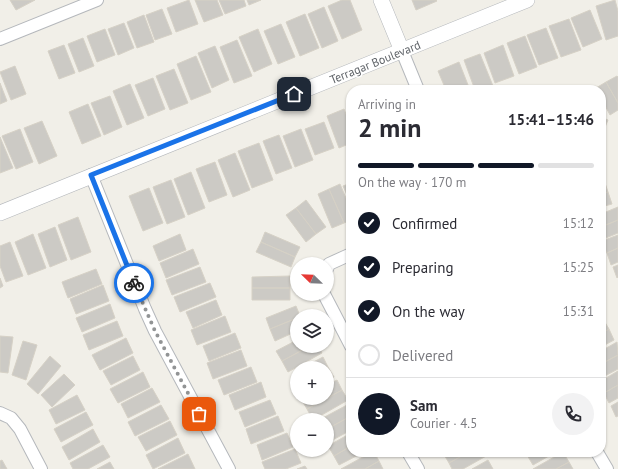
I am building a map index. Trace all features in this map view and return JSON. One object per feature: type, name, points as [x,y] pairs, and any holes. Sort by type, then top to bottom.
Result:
[{"type":"street","points":[[0,39],[76,4],[97,0]]},
{"type":"street","points":[[381,0],[416,85]]},
{"type":"street","name":"Terragar Boulevard","points":[[0,213],[527,0]]},
{"type":"street","points":[[91,175],[155,331],[229,469]]},
{"type":"street","points":[[334,262],[346,256]]},
{"type":"street","points":[[328,301],[346,336]]},
{"type":"street","points":[[0,413],[11,418],[20,429],[42,469]]},
{"type":"street","points":[[411,457],[418,469]]},
{"type":"street","points":[[600,457],[606,469]]},
{"type":"building","points":[[10,0],[35,0],[16,10]]},
{"type":"building","points":[[189,0],[198,24],[176,32],[167,8]]},
{"type":"building","points":[[195,0],[217,0],[223,15],[204,22]]},
{"type":"building","points":[[219,0],[244,0],[246,6],[225,14]]},
{"type":"building","points":[[247,0],[261,0],[249,5]]},
{"type":"building","points":[[342,0],[350,0],[362,30],[342,39],[328,6]]},
{"type":"building","points":[[412,0],[436,0],[437,1],[416,10]]},
{"type":"building","points":[[615,0],[618,11],[618,36],[606,40],[596,6]]},
{"type":"building","points":[[324,7],[338,41],[322,48],[308,14]]},
{"type":"building","points":[[162,9],[172,34],[155,40],[146,15]]},
{"type":"building","points":[[590,10],[602,39],[583,47],[571,18]]},
{"type":"building","points":[[305,14],[319,48],[300,56],[286,22]]},
{"type":"building","points":[[144,15],[154,42],[137,48],[127,22]]},
{"type":"building","points":[[569,19],[581,50],[561,57],[549,26]]},
{"type":"building","points":[[124,23],[134,48],[118,55],[108,29]]},
{"type":"building","points":[[281,24],[295,57],[278,64],[264,31]]},
{"type":"building","points":[[546,28],[558,58],[539,65],[527,35]]},
{"type":"building","points":[[105,29],[115,55],[97,62],[87,36]]},
{"type":"building","points":[[258,29],[272,64],[254,72],[239,37]]},
{"type":"building","points":[[525,36],[537,67],[519,74],[507,43]]},
{"type":"building","points":[[83,38],[94,66],[79,72],[68,44]]},
{"type":"building","points":[[237,40],[252,76],[234,83],[220,47]]},
{"type":"building","points":[[64,45],[75,73],[59,79],[48,51]]},
{"type":"building","points":[[503,45],[514,76],[495,83],[484,53]]},
{"type":"building","points":[[215,46],[229,80],[212,88],[198,53]]},
{"type":"building","points":[[480,54],[493,85],[473,85],[464,60]]},
{"type":"building","points":[[196,56],[211,92],[191,100],[177,64]]},
{"type":"building","points":[[459,62],[468,85],[444,85],[438,71]]},
{"type":"building","points":[[15,66],[26,94],[11,100],[0,72]]},
{"type":"building","points":[[174,69],[188,103],[170,110],[156,76]]},
{"type":"building","points":[[617,76],[618,77],[618,103],[606,82]]},
{"type":"building","points":[[153,78],[165,109],[148,116],[135,85]]},
{"type":"building","points":[[606,82],[618,103],[618,110],[610,115],[606,107],[606,85],[601,85]]},
{"type":"building","points":[[0,83],[7,101],[0,104]]},
{"type":"building","points":[[130,84],[144,118],[127,125],[113,91]]},
{"type":"building","points":[[110,96],[122,127],[104,135],[91,103]]},
{"type":"building","points":[[88,104],[101,136],[82,144],[69,112]]},
{"type":"building","points":[[344,109],[346,114],[346,145],[339,148],[327,116]]},
{"type":"building","points":[[42,121],[57,156],[39,164],[24,128]]},
{"type":"building","points":[[324,122],[334,148],[315,155],[305,129]]},
{"type":"building","points":[[20,129],[33,162],[16,169],[2,136]]},
{"type":"building","points":[[301,129],[313,160],[295,167],[283,136]]},
{"type":"building","points":[[279,135],[292,168],[276,174],[263,141]]},
{"type":"building","points":[[0,137],[13,168],[0,173]]},
{"type":"building","points":[[259,143],[273,180],[252,188],[238,151]]},
{"type":"building","points":[[235,153],[250,190],[233,197],[218,160]]},
{"type":"building","points":[[215,162],[227,195],[209,202],[196,169]]},
{"type":"building","points":[[191,172],[205,208],[188,215],[174,179]]},
{"type":"building","points":[[171,180],[185,217],[167,224],[153,187]]},
{"type":"building","points":[[340,184],[346,198],[346,222],[344,223],[329,189]]},
{"type":"building","points":[[346,185],[346,193],[343,186]]},
{"type":"building","points":[[149,188],[163,223],[143,231],[129,196]]},
{"type":"building","points":[[329,189],[344,223],[332,228],[318,194]]},
{"type":"building","points":[[608,192],[612,204],[606,206],[606,193]]},
{"type":"building","points":[[306,200],[326,227],[316,234],[296,208]]},
{"type":"building","points":[[618,207],[618,220],[606,225],[606,212]]},
{"type":"building","points":[[296,208],[316,234],[306,242],[286,215]]},
{"type":"building","points":[[78,217],[91,252],[71,260],[58,225]]},
{"type":"building","points":[[618,220],[618,233],[606,238],[606,225]]},
{"type":"building","points":[[55,227],[67,260],[50,267],[38,234]]},
{"type":"building","points":[[265,232],[300,247],[295,257],[261,242]]},
{"type":"building","points":[[33,234],[46,268],[28,275],[15,242]]},
{"type":"building","points":[[180,234],[186,250],[159,261],[153,246]]},
{"type":"building","points":[[618,235],[618,248],[607,253],[606,240]]},
{"type":"building","points":[[10,242],[23,276],[6,282],[0,266],[0,246]]},
{"type":"building","points":[[261,242],[295,257],[290,257],[290,267],[256,252]]},
{"type":"building","points":[[618,248],[618,262],[611,265],[607,253]]},
{"type":"building","points":[[193,249],[199,264],[166,278],[160,263]]},
{"type":"building","points":[[618,265],[618,277],[617,278],[613,267]]},
{"type":"building","points":[[200,267],[206,282],[172,295],[166,280]]},
{"type":"building","points":[[96,269],[102,284],[68,298],[62,282]]},
{"type":"building","points":[[290,276],[290,288],[252,288],[252,277]]},
{"type":"building","points":[[0,278],[3,286],[0,288]]},
{"type":"building","points":[[210,283],[216,297],[180,312],[174,297]]},
{"type":"building","points":[[103,285],[109,301],[76,314],[70,299]]},
{"type":"building","points":[[252,288],[290,288],[290,300],[252,300]]},
{"type":"building","points":[[216,300],[222,315],[193,328],[186,312]]},
{"type":"building","points":[[110,304],[115,318],[82,332],[76,318]]},
{"type":"building","points":[[296,306],[297,309],[290,309],[290,321],[270,329],[266,318]]},
{"type":"building","points":[[225,316],[231,332],[197,345],[191,330]]},
{"type":"building","points":[[117,321],[123,336],[89,350],[83,335]]},
{"type":"building","points":[[290,321],[290,334],[275,341],[270,329]]},
{"type":"building","points":[[606,324],[609,329],[606,331]]},
{"type":"building","points":[[609,329],[614,340],[606,344],[606,331]]},
{"type":"building","points":[[235,333],[241,348],[209,361],[203,346]]},
{"type":"building","points":[[0,336],[13,337],[8,373],[0,372]]},
{"type":"building","points":[[126,338],[133,353],[100,370],[92,355]]},
{"type":"building","points":[[23,341],[37,345],[26,380],[12,375]]},
{"type":"building","points":[[617,342],[618,355],[606,361],[606,348]]},
{"type":"building","points":[[290,344],[290,353],[297,353],[282,361],[276,351]]},
{"type":"building","points":[[241,350],[247,366],[213,379],[207,363]]},
{"type":"building","points":[[297,353],[322,353],[308,361],[290,361],[290,371],[288,372],[282,361]]},
{"type":"building","points":[[618,355],[618,369],[606,375],[606,361]]},
{"type":"building","points":[[50,356],[61,366],[38,394],[27,384]]},
{"type":"building","points":[[133,356],[140,370],[111,385],[103,371]]},
{"type":"building","points":[[323,357],[325,361],[315,361]]},
{"type":"building","points":[[251,367],[257,382],[224,395],[218,380]]},
{"type":"building","points":[[618,371],[618,385],[606,392],[606,378]]},
{"type":"building","points":[[143,372],[150,387],[118,403],[110,389]]},
{"type":"building","points":[[64,374],[75,385],[52,407],[41,395]]},
{"type":"building","points":[[337,380],[342,390],[334,394],[334,382]]},
{"type":"building","points":[[261,382],[266,397],[235,410],[229,395]]},
{"type":"building","points":[[618,385],[618,398],[609,403],[606,397],[606,392]]},
{"type":"building","points":[[152,388],[160,402],[128,418],[121,404]]},
{"type":"building","points":[[342,390],[346,397],[346,401],[325,413],[309,413],[307,409],[314,405],[334,405],[334,394]]},
{"type":"building","points":[[77,395],[85,410],[56,424],[49,410]]},
{"type":"building","points":[[270,400],[276,414],[245,427],[239,412]]},
{"type":"building","points":[[618,402],[618,416],[616,417],[611,406]]},
{"type":"building","points":[[161,405],[169,419],[135,436],[128,422]]},
{"type":"building","points":[[305,405],[314,405],[307,409]]},
{"type":"building","points":[[346,406],[346,419],[334,425],[334,413],[332,413]]},
{"type":"building","points":[[86,412],[93,425],[61,442],[54,429]]},
{"type":"building","points":[[278,416],[284,431],[251,444],[246,429]]},
{"type":"building","points":[[346,419],[346,433],[334,439],[334,425]]},
{"type":"building","points":[[170,421],[177,435],[146,451],[138,437]]},
{"type":"building","points":[[93,429],[100,442],[69,460],[62,447]]},
{"type":"building","points":[[287,433],[290,440],[290,448],[262,460],[257,445]]},
{"type":"building","points":[[346,436],[346,449],[334,456],[334,443]]},
{"type":"building","points":[[178,438],[185,453],[153,469],[146,455]]},
{"type":"building","points":[[103,445],[110,457],[88,469],[73,469],[70,463]]},
{"type":"building","points":[[346,449],[346,457],[354,457],[339,465],[334,456]]},
{"type":"building","points":[[290,451],[290,457],[298,457],[301,463],[286,469],[265,469],[262,462]]},
{"type":"building","points":[[188,454],[195,469],[158,469]]},
{"type":"building","points":[[363,457],[377,457],[379,461],[365,469],[341,469]]},
{"type":"building","points":[[445,457],[460,457],[449,463]]},
{"type":"building","points":[[460,457],[484,457],[463,469],[452,469],[449,463]]},
{"type":"building","points":[[528,457],[547,457],[533,465]]},
{"type":"building","points":[[554,457],[566,457],[569,462],[556,469],[533,469]]},
{"type":"building","points":[[2,460],[7,469],[0,469],[0,461]]},
{"type":"building","points":[[488,460],[493,469],[472,469]]},
{"type":"building","points":[[379,461],[383,469],[365,469]]},
{"type":"building","points":[[110,462],[114,469],[97,469]]},
{"type":"building","points":[[569,462],[573,469],[556,469]]},
{"type":"building","points":[[305,466],[307,469],[297,469]]},
{"type":"way so far","points":[[134,283],[155,331],[199,414]]},
{"type":"route","points":[[134,283],[91,175],[294,94]]}]
